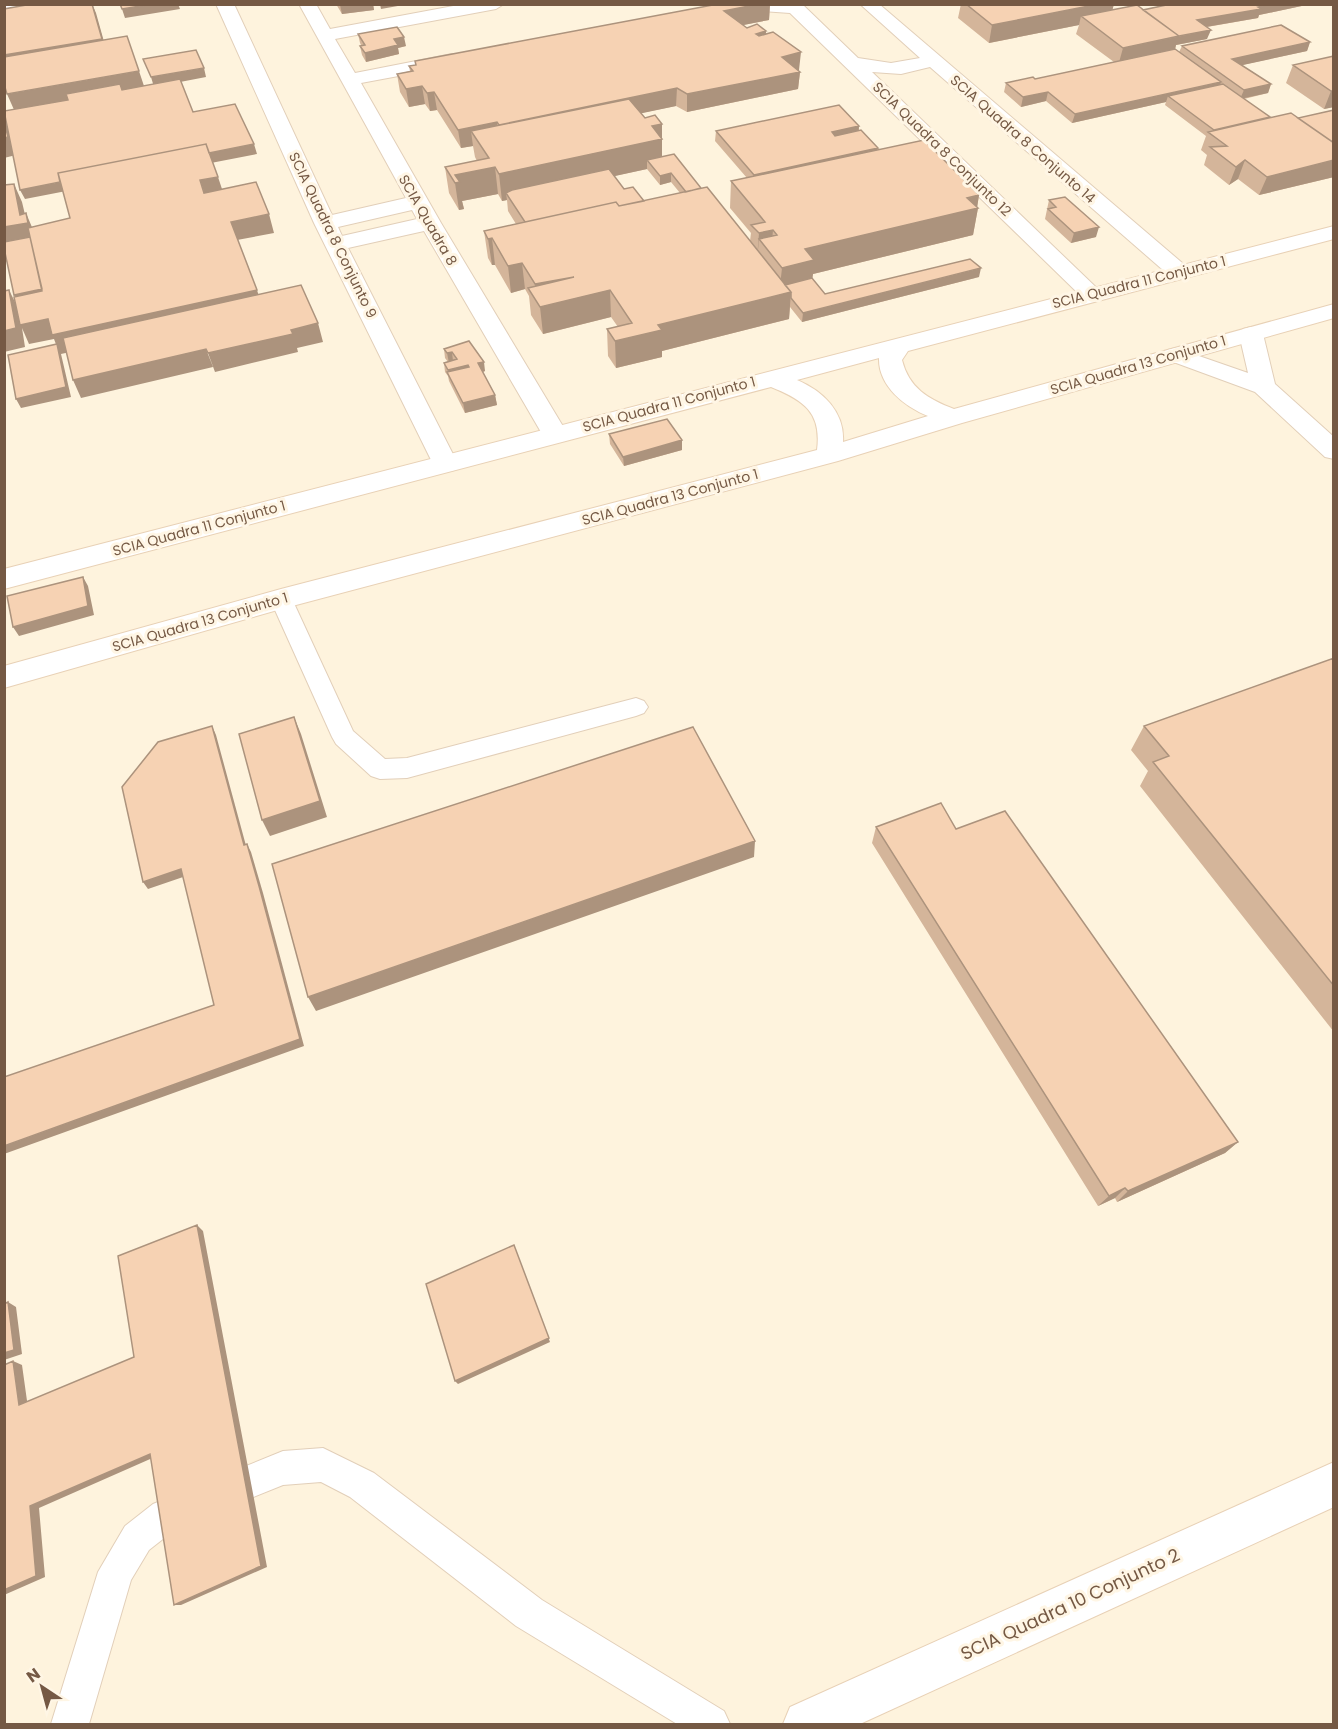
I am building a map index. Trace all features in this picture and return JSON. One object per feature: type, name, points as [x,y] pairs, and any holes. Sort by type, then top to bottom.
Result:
[{"type":"street","points":[[4,6],[16,4]]},
{"type":"street","name":"SCIA Quadra 8 Conjunto 9","points":[[225,4],[325,223],[445,464]]},
{"type":"street","name":"SCIA Quadra 8","points":[[308,4],[348,80],[554,433]]},
{"type":"street","points":[[325,35],[496,4]]},
{"type":"street","name":"SCIA Quadra 8 Conjunto 14","points":[[868,4],[1179,272]]},
{"type":"street","points":[[707,12],[750,5],[793,6]]},
{"type":"street","name":"SCIA Quadra 8 Conjunto 12","points":[[793,6],[1092,294]]},
{"type":"street","points":[[348,80],[475,56]]},
{"type":"street","points":[[851,62],[893,70],[915,68],[931,60]]},
{"type":"street","points":[[325,223],[418,202]]},
{"type":"street","points":[[336,244],[430,223]]},
{"type":"street","name":"SCIA Quadra 11 Conjunto 1","points":[[4,579],[445,464],[554,433],[1334,232]]},
{"type":"street","name":"SCIA Quadra 13 Conjunto 1","points":[[4,677],[281,599],[829,455],[953,417],[1334,311]]},
{"type":"street","points":[[1251,334],[1264,387]]},
{"type":"street","points":[[900,344],[890,360],[893,375],[907,394],[926,407],[953,417]]},
{"type":"street","points":[[1176,355],[1264,387],[1334,451]]},
{"type":"street","points":[[769,378],[801,389],[819,404],[831,428],[829,455]]},
{"type":"street","name":"SCIA Quadra 10 Conjunto 2","points":[[807,1725],[1334,1484]]},
{"type":"lane","points":[[281,599],[344,737],[380,769],[408,768],[636,707]]},
{"type":"lane","points":[[70,1725],[116,1572],[137,1538],[165,1516],[283,1468],[324,1465],[362,1485],[530,1613],[711,1725]]},
{"type":"building","points":[[32,4],[92,4],[102,39],[4,55],[4,9]]},
{"type":"building","points":[[120,4],[152,4],[122,9]]},
{"type":"building","points":[[718,4],[759,4],[724,11],[747,28],[757,24],[766,31],[756,34],[759,36],[773,32],[801,52],[782,57],[800,72],[687,94],[677,88],[499,125],[497,122],[458,130],[434,92],[427,93],[422,86],[406,89],[397,74],[413,71],[409,66],[416,65],[415,61]]},
{"type":"building","points":[[966,4],[1099,4],[992,25]]},
{"type":"building","points":[[1171,4],[1272,4],[1258,7],[1261,9],[1197,20],[1211,30],[1179,36],[1143,10]]},
{"type":"building","points":[[1137,5],[1179,36],[1123,48],[1081,16]]},
{"type":"building","points":[[1281,25],[1310,42],[1232,59],[1271,84],[1244,90],[1182,46]]},
{"type":"building","points":[[397,27],[404,37],[394,39],[398,45],[365,53],[360,46],[365,45],[358,34]]},
{"type":"building","points":[[127,36],[139,71],[7,94],[4,84],[4,57]]},
{"type":"building","points":[[1175,49],[1221,82],[1075,114],[1048,92],[1023,97],[1006,83],[1033,77],[1035,79]]},
{"type":"building","points":[[196,50],[204,68],[151,77],[143,59]]},
{"type":"building","points":[[1334,56],[1334,91],[1293,65]]},
{"type":"building","points":[[180,79],[193,112],[235,104],[254,144],[209,153],[206,144],[58,173],[60,182],[20,190],[4,111],[68,100],[66,94],[120,84],[122,90]]},
{"type":"building","points":[[1223,84],[1270,117],[1214,130],[1168,96]]},
{"type":"building","points":[[629,99],[645,118],[655,115],[662,124],[652,126],[662,139],[499,174],[495,167],[455,175],[460,182],[455,183],[445,167],[489,158],[471,131]]},
{"type":"building","points":[[839,105],[859,126],[832,132],[835,136],[861,130],[878,148],[754,175],[716,131]]},
{"type":"building","points":[[1334,110],[1334,143],[1298,118]]},
{"type":"building","points":[[1291,113],[1334,143],[1334,160],[1267,177],[1245,160],[1236,167],[1210,147],[1227,146],[1208,132]]},
{"type":"building","points":[[4,121],[8,137],[4,138]]},
{"type":"building","points":[[924,140],[979,195],[967,198],[978,208],[805,249],[814,260],[782,268],[759,239],[777,235],[773,230],[759,233],[751,225],[765,222],[731,181]]},
{"type":"building","points":[[206,144],[218,177],[200,180],[204,193],[256,182],[269,214],[231,222],[257,290],[52,335],[48,319],[20,325],[14,297],[42,291],[28,228],[70,218],[58,173]]},
{"type":"building","points":[[674,154],[701,188],[686,192],[671,173],[660,176],[647,160]]},
{"type":"building","points":[[609,169],[624,189],[633,187],[644,201],[619,206],[616,202],[525,222],[506,193],[512,190]]},
{"type":"building","points":[[14,184],[20,215],[26,213],[28,223],[4,227],[4,185]]},
{"type":"building","points":[[707,187],[791,292],[658,325],[662,330],[615,341],[607,329],[632,323],[610,290],[540,307],[528,288],[574,277],[535,284],[522,263],[508,266],[492,238],[488,239],[484,231],[616,202],[619,206]]},
{"type":"building","points":[[1065,197],[1099,227],[1074,233],[1048,209],[1056,207],[1049,200]]},
{"type":"building","points":[[30,237],[42,289],[14,295],[4,242]]},
{"type":"building","points":[[970,259],[981,268],[803,313],[791,298],[791,292],[785,285],[812,278],[825,294]]},
{"type":"building","points":[[301,285],[318,323],[291,330],[293,334],[208,353],[206,349],[73,380],[63,338]]},
{"type":"building","points":[[9,290],[16,328],[4,331],[4,291]]},
{"type":"building","points":[[469,341],[484,362],[478,363],[495,395],[463,403],[447,372],[469,367],[468,365],[448,370],[444,363],[457,359],[452,352],[447,353],[444,349]]},
{"type":"building","points":[[57,344],[66,387],[16,399],[8,355]]},
{"type":"building","points":[[667,419],[682,440],[623,457],[609,434]]},
{"type":"building","points":[[83,577],[88,606],[13,627],[7,596]]},
{"type":"building","points":[[1334,658],[1334,986],[1153,762],[1169,756],[1144,726]]},
{"type":"building","points":[[294,717],[320,801],[262,820],[239,734]]},
{"type":"building","points":[[212,726],[244,845],[247,844],[259,886],[300,1039],[4,1146],[4,1077],[214,1005],[181,869],[143,882],[122,787],[158,742]]},
{"type":"building","points":[[693,727],[755,841],[308,997],[272,864]]},
{"type":"building","points":[[941,803],[956,829],[1005,811],[1238,1142],[1128,1191],[1125,1188],[1109,1196],[876,827]]},
{"type":"building","points":[[197,1225],[261,1566],[174,1605],[150,1454],[30,1506],[36,1576],[4,1590],[4,1365],[13,1361],[19,1405],[134,1357],[118,1256]]},
{"type":"building","points":[[514,1245],[549,1338],[455,1381],[426,1284]]},
{"type":"building","points":[[8,1302],[14,1350],[4,1353],[4,1304]]}]
